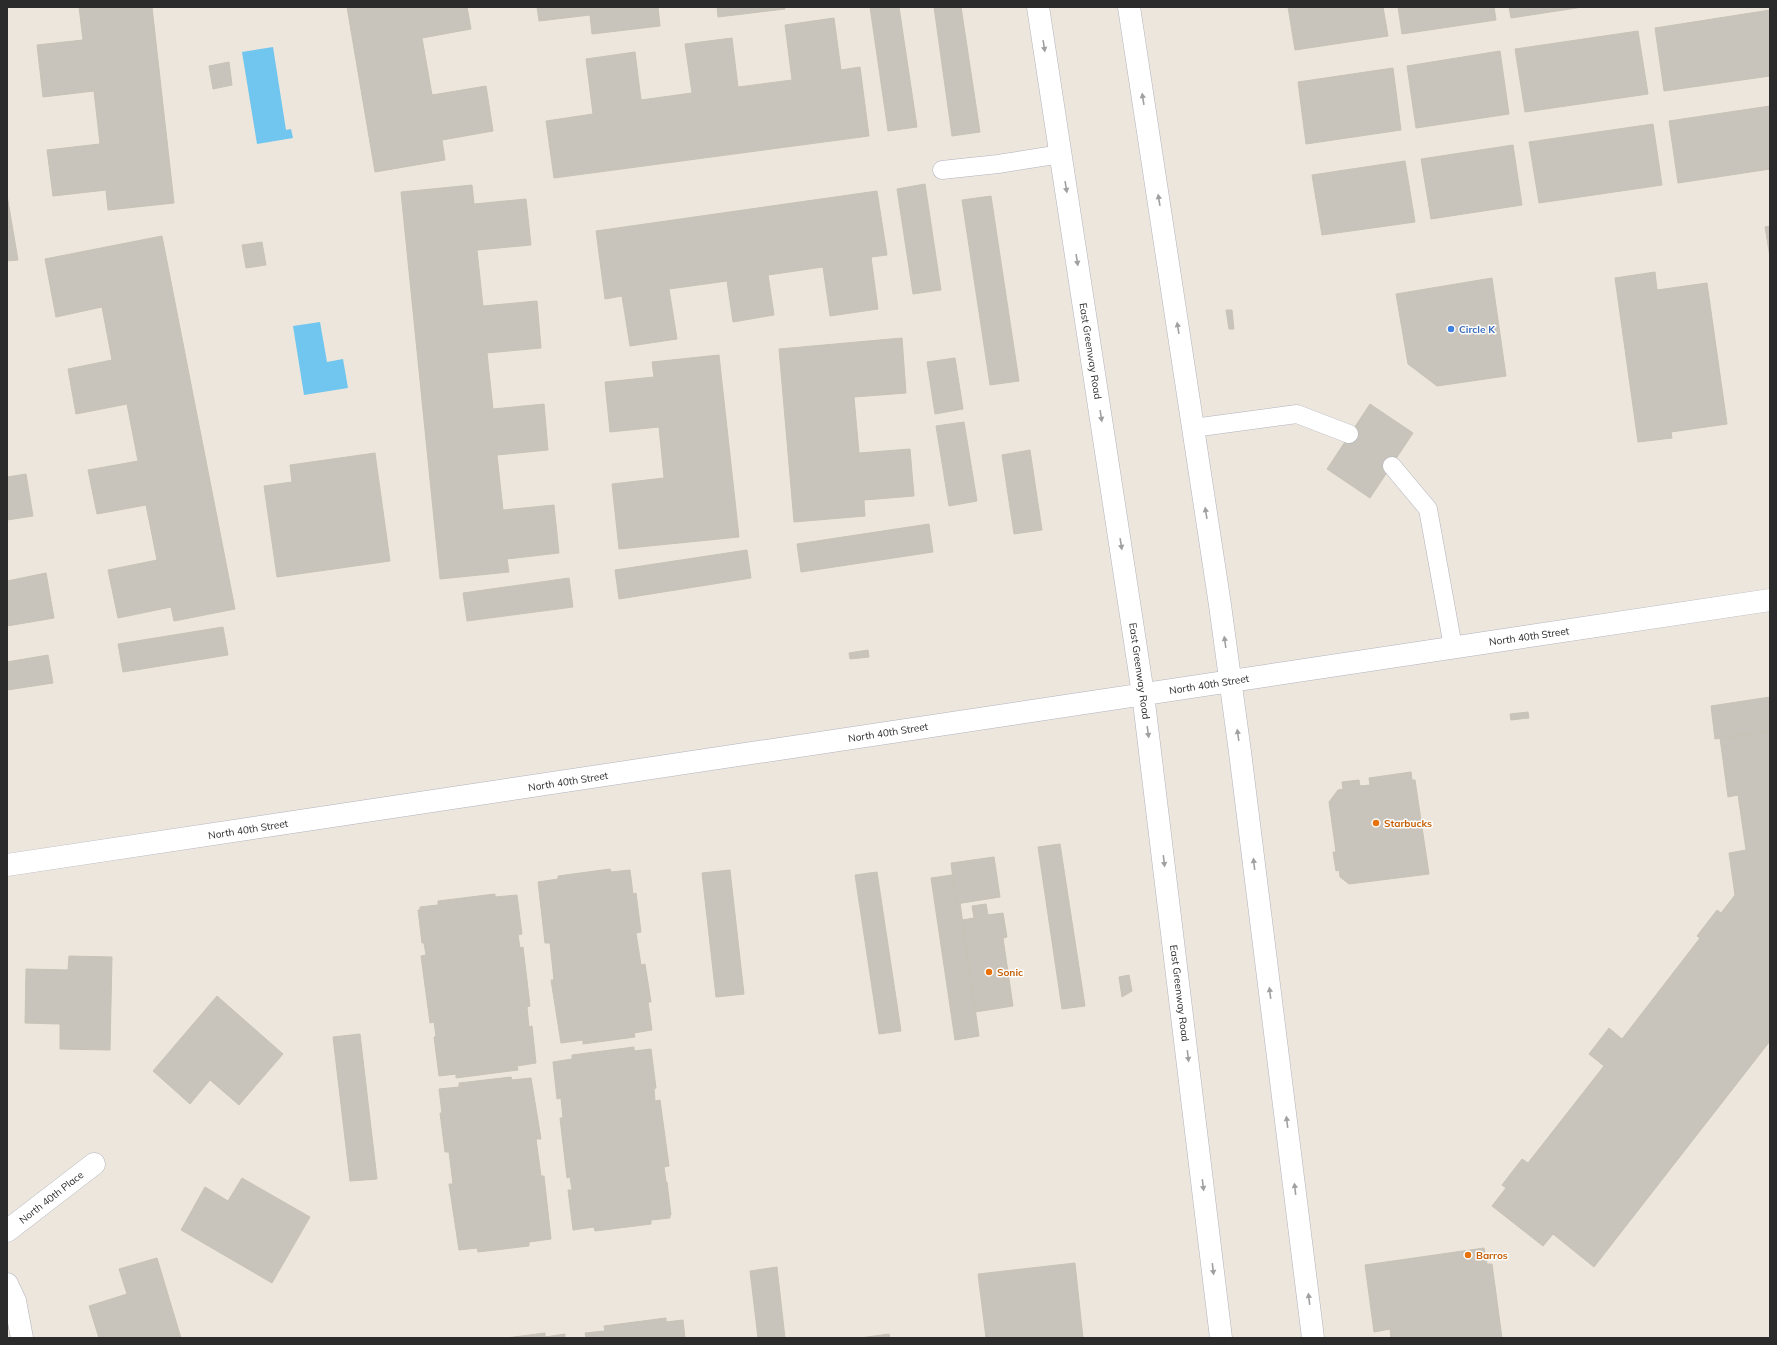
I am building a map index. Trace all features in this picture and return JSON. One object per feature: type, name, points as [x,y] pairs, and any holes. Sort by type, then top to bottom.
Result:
[{"type":"main road","name":"East Greenway Road","points":[[1038,7],[1143,694],[1221,1338]]},
{"type":"main road","points":[[1129,7],[1230,680],[1313,1338]]},
{"type":"main road","name":"North 40th Street","points":[[7,865],[1770,600]]},
{"type":"main road","name":"North 40th Place","points":[[7,1231],[94,1164]]},
{"type":"main road","points":[[7,1284],[15,1301],[22,1338]]},
{"type":"lane","points":[[942,170],[998,164],[1060,154]]},
{"type":"lane","points":[[1193,428],[1297,414],[1349,434]]},
{"type":"lane","points":[[1392,466],[1428,509],[1453,647]]},
{"type":"water","points":[[273,47],[286,130],[291,129],[293,138],[257,144],[242,52]]},
{"type":"water","points":[[320,322],[327,362],[343,359],[348,388],[304,395],[293,326]]},
{"type":"building","points":[[79,7],[152,7],[174,203],[108,210],[106,190],[53,196],[47,150],[100,144],[94,91],[43,97],[37,45],[83,40]]},
{"type":"building","points":[[347,7],[467,7],[471,29],[422,38],[432,95],[486,86],[493,131],[442,140],[445,160],[375,172]]},
{"type":"building","points":[[537,7],[658,7],[660,26],[592,34],[590,15],[539,21]]},
{"type":"building","points":[[717,7],[784,7],[785,9],[718,17]]},
{"type":"building","points":[[870,7],[899,7],[917,127],[888,131]]},
{"type":"building","points":[[934,7],[961,7],[980,132],[952,136]]},
{"type":"building","points":[[1288,7],[1383,7],[1388,36],[1295,50]]},
{"type":"building","points":[[1398,7],[1494,7],[1496,20],[1402,34]]},
{"type":"building","points":[[1509,7],[1583,7],[1511,18]]},
{"type":"building","points":[[1770,10],[1770,76],[1664,91],[1655,28]]},
{"type":"building","points":[[834,18],[841,70],[860,67],[869,136],[554,178],[546,121],[593,114],[586,59],[635,52],[641,100],[692,93],[685,44],[732,38],[738,87],[792,80],[785,25]]},
{"type":"building","points":[[1638,31],[1648,94],[1525,112],[1515,49]]},
{"type":"building","points":[[1500,51],[1509,114],[1416,128],[1407,66]]},
{"type":"building","points":[[229,62],[232,85],[213,89],[209,66]]},
{"type":"building","points":[[1393,68],[1401,130],[1306,144],[1298,82]]},
{"type":"building","points":[[1770,106],[1770,169],[1678,183],[1669,121]]},
{"type":"building","points":[[1653,124],[1662,185],[1539,203],[1529,142]]},
{"type":"building","points":[[1513,145],[1522,205],[1431,219],[1421,159]]},
{"type":"building","points":[[1405,161],[1415,222],[1322,235],[1312,175]]},
{"type":"building","points":[[925,184],[941,290],[913,294],[897,189]]},
{"type":"building","points":[[472,185],[474,204],[526,199],[531,245],[477,250],[483,306],[537,301],[541,348],[487,353],[493,409],[544,404],[548,450],[497,455],[503,510],[554,505],[559,553],[507,559],[509,572],[440,579],[401,192]]},
{"type":"building","points":[[877,191],[887,255],[871,257],[878,309],[830,316],[823,267],[768,275],[774,315],[733,322],[727,281],[669,289],[677,339],[630,346],[622,296],[605,299],[596,231]]},
{"type":"building","points":[[7,195],[18,260],[7,261]]},
{"type":"building","points":[[991,196],[1019,381],[990,385],[962,200]]},
{"type":"building","points":[[1770,226],[1770,257],[1765,227]]},
{"type":"building","points":[[162,236],[235,609],[174,621],[171,607],[118,618],[108,570],[157,560],[146,505],[97,514],[88,470],[138,461],[127,404],[76,414],[68,369],[112,360],[102,307],[56,317],[45,259]]},
{"type":"building","points":[[262,242],[266,265],[246,268],[242,245]]},
{"type":"building","points":[[1655,272],[1657,290],[1707,283],[1727,424],[1671,432],[1672,438],[1638,442],[1615,278]]},
{"type":"building","name":"Circle K","points":[[1492,278],[1506,376],[1437,386],[1408,364],[1396,294]]},
{"type":"building","points":[[1226,310],[1232,310],[1234,329],[1229,329]]},
{"type":"building","points":[[902,338],[906,393],[854,397],[859,453],[910,449],[914,496],[864,500],[865,516],[794,522],[779,349]]},
{"type":"building","points":[[719,355],[739,537],[619,549],[612,484],[664,478],[659,427],[610,432],[605,382],[654,377],[652,362]]},
{"type":"building","points":[[955,358],[963,409],[935,414],[927,362]]},
{"type":"building","points":[[1370,404],[1413,433],[1370,498],[1327,469]]},
{"type":"building","points":[[964,422],[977,501],[949,506],[936,426]]},
{"type":"building","points":[[1030,450],[1042,530],[1014,534],[1002,455]]},
{"type":"building","points":[[375,453],[390,561],[277,577],[264,486],[292,482],[290,465]]},
{"type":"building","points":[[26,474],[33,516],[7,520],[7,477]]},
{"type":"building","points":[[929,524],[933,552],[801,572],[797,544]]},
{"type":"building","points":[[747,550],[751,578],[619,599],[615,570]]},
{"type":"building","points":[[46,573],[54,618],[7,626],[7,581]]},
{"type":"building","points":[[569,578],[573,607],[467,621],[463,593]]},
{"type":"building","points":[[223,627],[228,655],[123,672],[118,644]]},
{"type":"building","points":[[868,650],[869,657],[850,659],[849,653]]},
{"type":"building","points":[[48,655],[53,683],[7,690],[7,662]]},
{"type":"building","points":[[1770,697],[1770,731],[1715,739],[1711,706]]},
{"type":"building","points":[[1528,712],[1529,718],[1511,720],[1510,714]]},
{"type":"building","points":[[1770,731],[1770,1041],[1594,1267],[1553,1234],[1543,1246],[1492,1206],[1506,1188],[1502,1185],[1522,1159],[1528,1163],[1604,1066],[1589,1054],[1609,1028],[1622,1039],[1700,938],[1697,936],[1717,910],[1721,913],[1735,895],[1729,853],[1746,850],[1738,795],[1728,797],[1720,738]]},
{"type":"building","name":"Starbucks","points":[[1411,772],[1412,780],[1415,780],[1429,874],[1349,884],[1340,877],[1339,870],[1336,871],[1333,852],[1336,852],[1329,802],[1338,790],[1343,789],[1342,782],[1359,780],[1360,786],[1370,785],[1369,778]]},
{"type":"building","points":[[1060,844],[1085,1006],[1062,1009],[1038,847]]},
{"type":"building","points":[[994,857],[1000,897],[956,904],[951,863]]},
{"type":"building","points":[[610,869],[611,872],[630,870],[633,894],[636,893],[641,932],[636,933],[641,965],[645,964],[651,1002],[648,1002],[652,1030],[634,1033],[635,1037],[583,1044],[583,1040],[561,1043],[551,980],[554,980],[550,943],[545,943],[538,882],[558,879],[558,876]]},
{"type":"building","points":[[730,870],[744,994],[716,997],[702,873]]},
{"type":"building","points":[[877,872],[901,1031],[879,1034],[855,875]]},
{"type":"building","points":[[952,875],[956,904],[960,903],[979,1036],[955,1040],[931,878]]},
{"type":"building","points":[[495,894],[495,897],[517,895],[522,934],[518,935],[520,948],[523,947],[530,1006],[527,1007],[529,1027],[532,1026],[536,1063],[517,1066],[518,1070],[456,1078],[456,1074],[439,1076],[434,1037],[436,1036],[434,1022],[430,1023],[421,956],[426,955],[424,943],[422,943],[418,910],[420,910],[420,907],[438,905],[438,901]]},
{"type":"building","name":"Sonic","points":[[986,904],[988,915],[1003,913],[1007,937],[1003,938],[1013,1006],[975,1012],[962,920],[974,918],[972,906]]},
{"type":"building","points":[[69,956],[112,957],[110,1050],[60,1049],[60,1024],[25,1023],[26,969],[68,970]]},
{"type":"building","points":[[1129,975],[1132,991],[1122,997],[1119,977]]},
{"type":"building","points":[[217,996],[283,1054],[239,1105],[210,1080],[190,1104],[153,1071]]},
{"type":"building","points":[[360,1034],[377,1179],[350,1181],[333,1037]]},
{"type":"building","points":[[634,1047],[634,1051],[651,1049],[656,1088],[654,1089],[655,1101],[660,1100],[669,1166],[664,1167],[671,1215],[670,1218],[651,1220],[651,1224],[595,1231],[594,1227],[573,1230],[568,1190],[572,1190],[570,1177],[567,1178],[560,1118],[563,1118],[561,1098],[557,1099],[553,1062],[572,1059],[572,1055]]},
{"type":"building","points":[[511,1077],[512,1080],[531,1078],[541,1139],[536,1139],[541,1176],[544,1176],[551,1239],[529,1242],[529,1246],[478,1252],[477,1248],[459,1250],[449,1184],[453,1184],[449,1152],[445,1152],[440,1113],[442,1113],[439,1089],[459,1087],[459,1083]]},
{"type":"building","points":[[242,1178],[310,1217],[272,1283],[181,1230],[205,1187],[228,1201]]},
{"type":"building","points":[[1484,1248],[1487,1264],[1492,1264],[1502,1338],[1391,1338],[1390,1329],[1374,1332],[1365,1265]]},
{"type":"building","points":[[157,1258],[181,1338],[99,1338],[89,1306],[127,1294],[119,1269]]},
{"type":"building","points":[[1075,1263],[1083,1338],[986,1338],[978,1274]]},
{"type":"building","points":[[777,1267],[785,1338],[758,1338],[750,1271]]},
{"type":"building","points":[[666,1318],[666,1322],[683,1320],[685,1338],[586,1338],[585,1333],[605,1331],[604,1326]]},
{"type":"building","points":[[545,1333],[545,1337],[565,1334],[565,1338],[506,1338]]},
{"type":"building","points":[[889,1334],[890,1338],[860,1338]]},
{"type":"place","name":"Circle K","points":[[1451,329]]},
{"type":"place","name":"Starbucks","points":[[1376,823]]},
{"type":"place","name":"Sonic","points":[[989,972]]},
{"type":"place","name":"Barros","points":[[1468,1255]]}]
